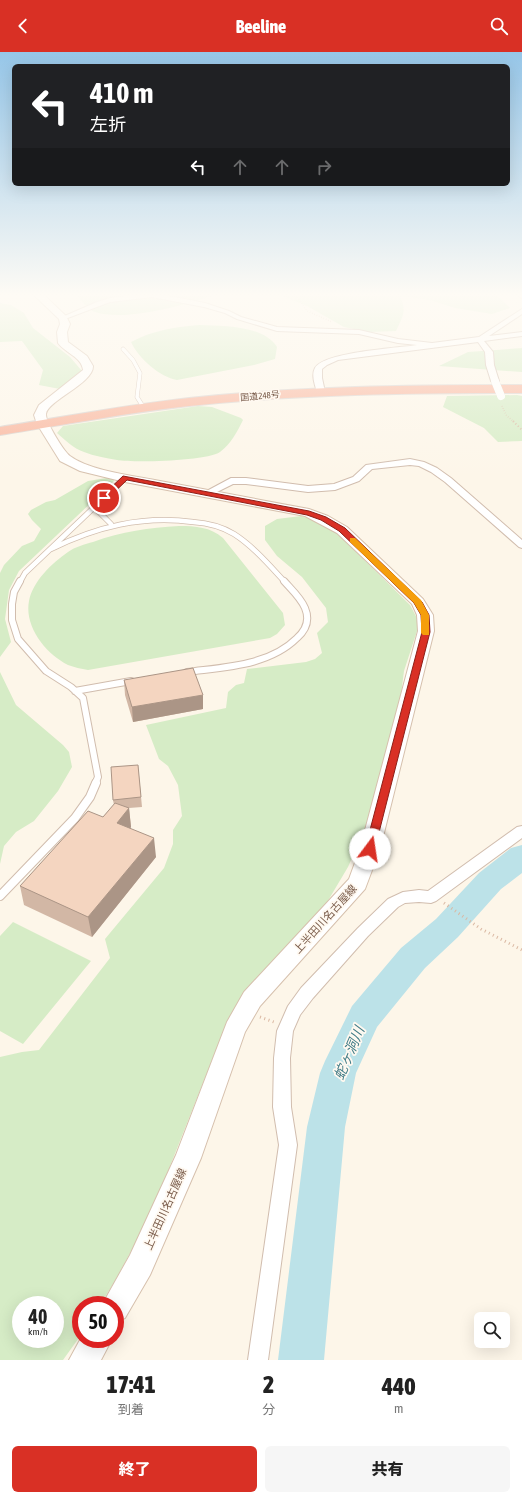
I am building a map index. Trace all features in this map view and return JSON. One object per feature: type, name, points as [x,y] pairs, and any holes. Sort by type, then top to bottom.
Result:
[{"type":"highway","name":"国道248号","points":[[0,431],[144,408],[218,399],[321,392],[522,389]]},
{"type":"main road","points":[[43,424],[40,415],[43,407],[65,391],[88,371],[88,366],[85,360],[80,356]]},
{"type":"main road","name":"上半田川名古屋線","points":[[43,424],[64,458],[84,468],[125,478],[309,513],[323,519],[342,530],[418,602],[425,615],[426,632],[370,849],[358,883],[252,999],[235,1030],[184,1165],[140,1266],[122,1296]]},
{"type":"main road","points":[[84,1360],[91,1348]]},
{"type":"street","points":[[321,392],[317,376],[320,365],[327,361],[349,356]]},
{"type":"street","points":[[489,356],[490,365],[501,396]]},
{"type":"street","points":[[208,494],[231,481],[246,481],[308,488],[335,487],[356,479],[369,467],[410,462],[421,464],[434,470],[448,480],[522,545]]},
{"type":"street","points":[[258,1360],[288,1145],[282,1107],[282,1058],[285,1031],[294,1012],[307,993],[363,932],[393,903],[403,898],[419,896],[431,897],[522,831]]},
{"type":"lane","points":[[129,356],[140,373],[137,397],[144,408]]},
{"type":"lane","points":[[0,896],[76,818],[90,797],[98,777],[83,698],[75,690],[46,671],[18,639],[12,620],[14,592],[25,573],[125,478]]},
{"type":"lane","points":[[94,507],[111,524]]},
{"type":"lane","points":[[51,549],[82,533],[111,524],[138,520],[192,522],[225,530],[242,540],[301,600],[308,621],[303,633],[297,640],[275,655],[256,661],[181,673]]},
{"type":"lane","points":[[75,690],[135,681]]},
{"type":"path","points":[[501,396],[501,403],[506,415],[522,430]]},
{"type":"path","points":[[441,901],[475,925],[522,950]]},
{"type":"path","points":[[245,1012],[288,1026]]},
{"type":"green space","points":[[33,356],[69,356],[82,371],[60,389],[39,385],[43,370]]},
{"type":"green space","points":[[140,356],[275,356],[275,359],[254,365],[177,380],[157,371]]},
{"type":"green space","points":[[460,356],[522,356],[522,372],[439,366]]},
{"type":"green space","points":[[447,396],[522,396],[522,441],[498,442],[484,428],[443,407]]},
{"type":"green space","points":[[198,406],[212,407],[243,420],[231,442],[220,452],[213,455],[170,460],[117,460],[80,451],[57,433],[63,426]]},
{"type":"green space","points":[[113,477],[114,481],[19,571],[9,590],[5,619],[11,642],[0,657],[0,573],[4,565],[22,546],[34,541],[41,529],[28,514],[31,510],[46,502],[55,500],[88,481]]},
{"type":"green space","points":[[301,516],[335,531],[410,605],[418,620],[418,628],[404,671],[400,703],[366,826],[348,867],[326,904],[222,1035],[151,1214],[106,1296],[72,1296],[72,1348],[63,1360],[0,1360],[0,1057],[39,1050],[110,958],[105,939],[164,868],[173,844],[173,830],[182,816],[178,785],[168,766],[159,759],[146,725],[226,708],[228,692],[236,685],[244,683],[247,669],[306,662],[315,659],[322,653],[317,633],[328,622],[326,608],[302,577],[277,556],[265,540],[265,526],[277,519]]},
{"type":"green space","points":[[191,526],[208,529],[223,538],[283,613],[285,625],[277,634],[270,638],[88,670],[68,665],[52,654],[38,639],[30,620],[28,611],[29,601],[31,594],[39,580],[56,561],[77,547],[114,535],[146,529]]},
{"type":"green space","points":[[0,672],[16,705],[63,745],[69,752],[72,767],[58,791],[34,821],[16,832],[4,846],[0,864]]},
{"type":"green space","points":[[13,922],[91,961],[23,1044],[0,1031],[0,936]]},
{"type":"building","points":[[193,668],[203,695],[132,707],[124,680]]},
{"type":"building","points":[[138,765],[141,797],[113,800],[111,767]]},
{"type":"building","points":[[115,803],[129,808],[117,823],[154,838],[88,917],[20,886],[88,811],[103,817]]},
{"type":"waterway","name":"蛇ヶ洞川","points":[[301,1360],[326,1127],[338,1073],[364,1017],[413,958],[447,928],[490,881],[522,856]]},
{"type":"slow traffic","points":[[353,540],[418,602],[425,615],[426,633]]},
{"type":"route","points":[[104,498],[125,478],[309,513],[342,530],[418,602],[425,615],[426,632],[370,849]]}]
